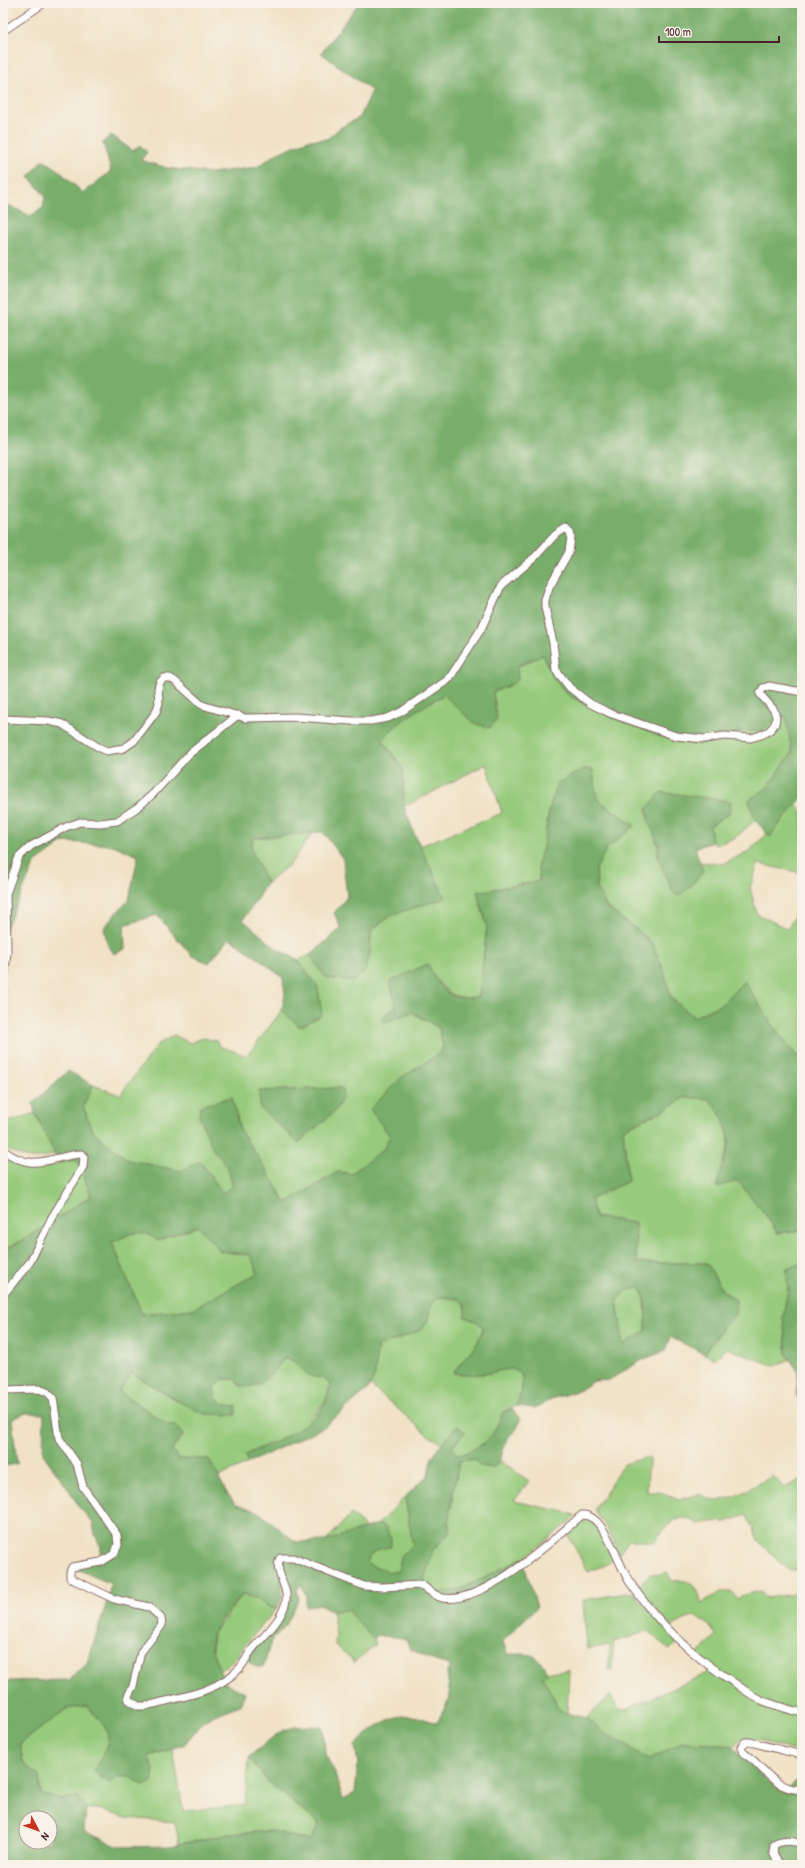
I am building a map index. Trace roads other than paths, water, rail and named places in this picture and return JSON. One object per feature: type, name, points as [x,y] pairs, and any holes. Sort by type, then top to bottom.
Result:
[{"type":"street","points":[[3,31],[44,3]]},
{"type":"street","points":[[3,719],[56,722],[62,724],[98,747],[107,751],[124,748],[134,741],[156,712],[160,703],[158,688],[160,682],[164,678],[175,680],[202,705],[245,718],[290,717],[371,721],[388,718],[401,712],[449,679],[481,629],[501,586],[535,557],[555,535],[566,528],[572,537],[569,552],[549,587],[545,600],[545,607],[553,643],[556,670],[570,688],[591,704],[612,714],[676,736],[704,739],[724,736],[751,738],[769,731],[775,724],[776,717],[774,710],[760,694],[763,688],[769,686],[802,692]]},
{"type":"street","points":[[3,990],[7,952],[6,894],[19,857],[31,846],[66,827],[80,822],[100,823],[117,821],[154,794],[189,754],[238,716]]},
{"type":"street","points":[[3,1150],[26,1162],[41,1163],[81,1154],[84,1156],[85,1161],[83,1167],[52,1217],[30,1262],[3,1295]]},
{"type":"street","points":[[3,1390],[39,1389],[46,1392],[53,1398],[59,1438],[77,1464],[83,1487],[117,1535],[118,1546],[114,1554],[101,1562],[72,1567],[70,1578],[114,1599],[149,1607],[161,1618],[162,1625],[141,1652],[133,1686],[128,1696],[129,1700],[138,1706],[146,1706],[197,1694],[220,1683],[240,1667],[252,1649],[275,1624],[286,1603],[287,1592],[278,1568],[280,1558],[293,1558],[364,1586],[382,1587],[422,1585],[443,1598],[458,1597],[480,1589],[509,1574],[555,1539],[582,1515],[587,1514],[599,1523],[605,1532],[613,1551],[634,1588],[680,1641],[711,1668],[757,1698],[779,1707],[802,1713]]},
{"type":"street","points":[[802,1756],[750,1742],[746,1742],[741,1747],[746,1754],[774,1781],[796,1790],[802,1790]]},
{"type":"street","points":[[780,1865],[773,1853],[774,1845],[778,1842],[784,1841],[802,1843]]}]
